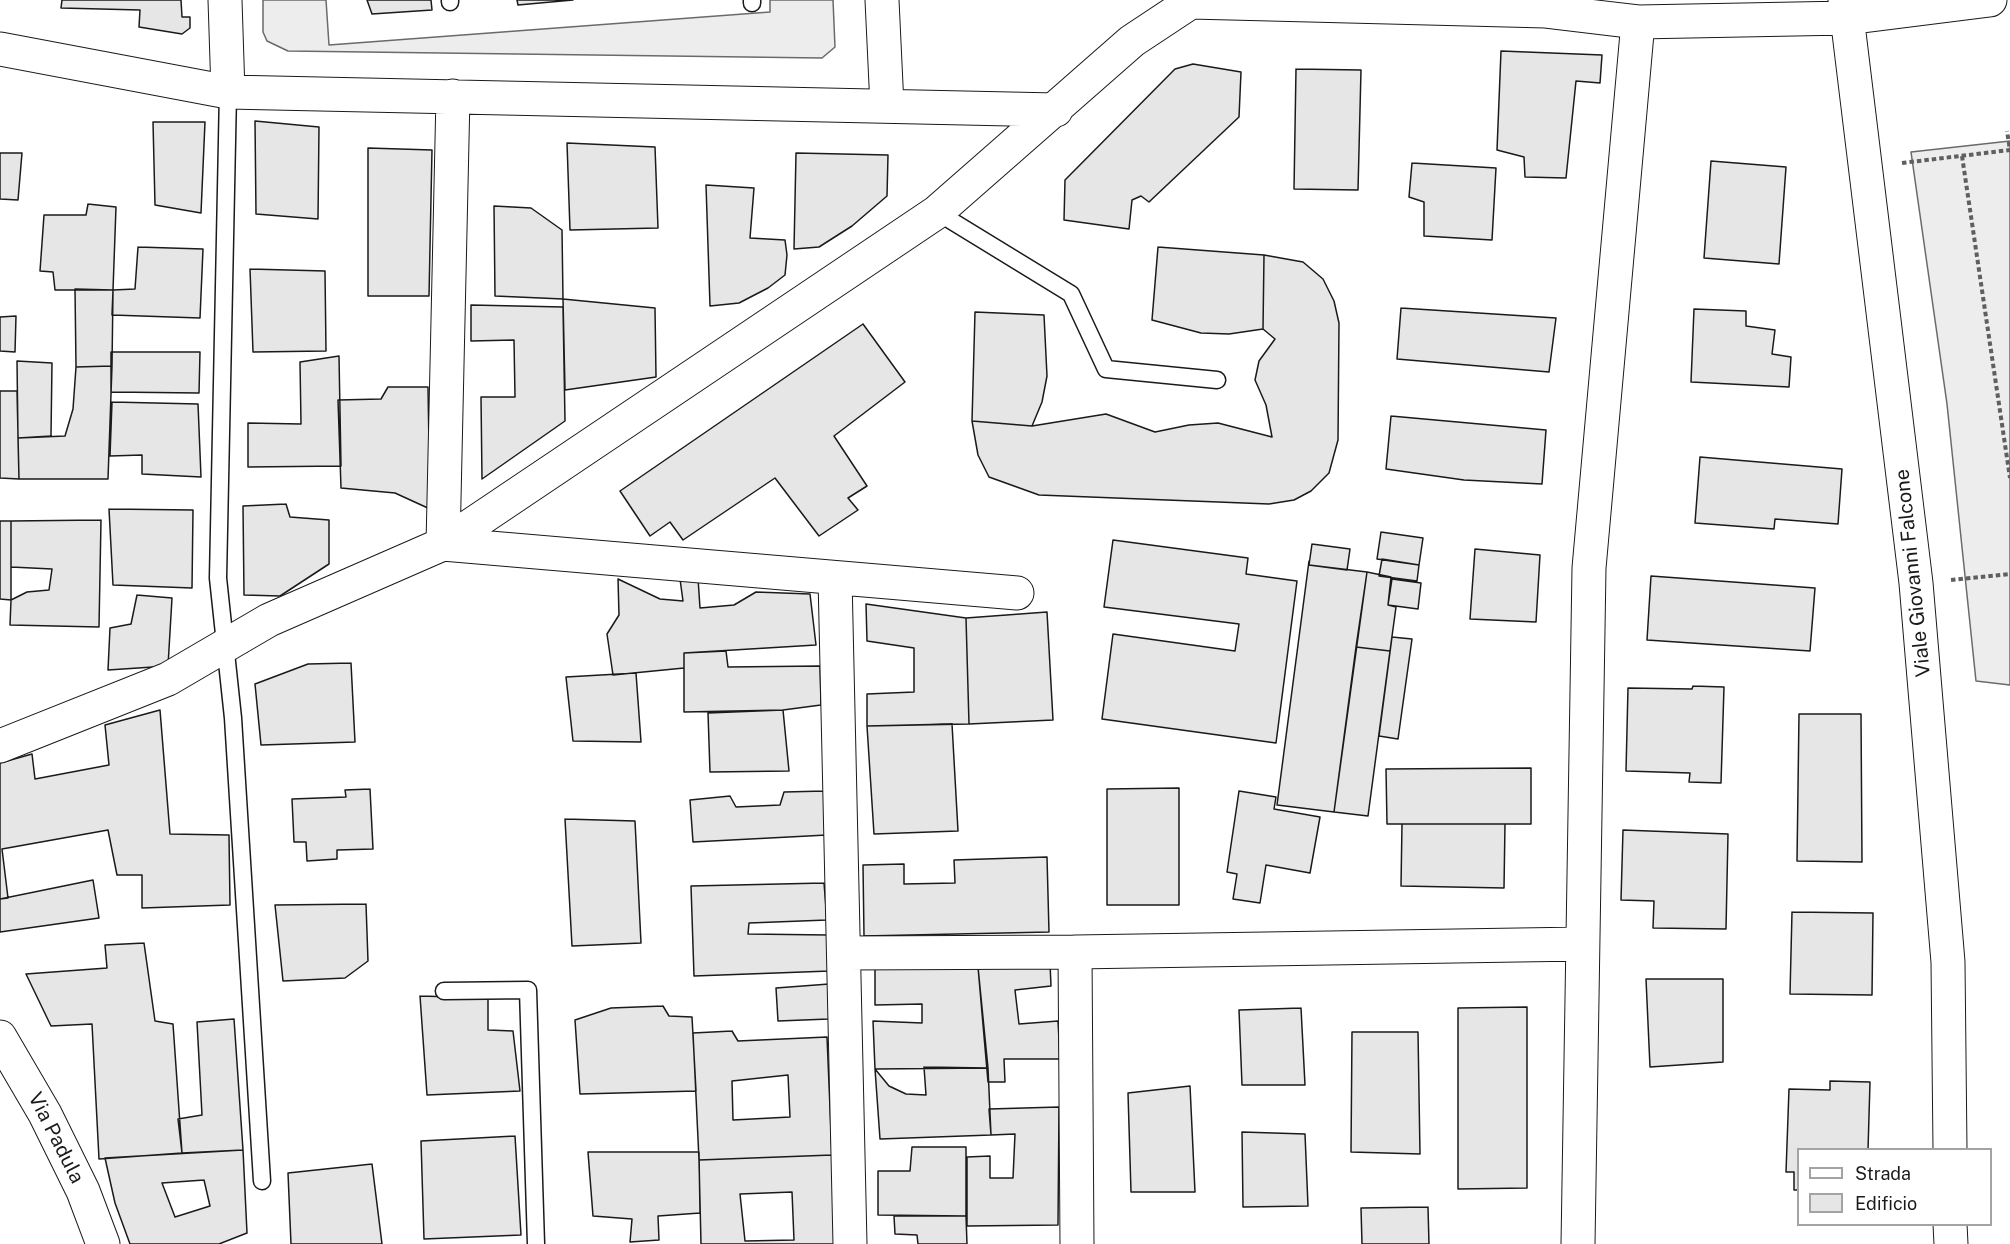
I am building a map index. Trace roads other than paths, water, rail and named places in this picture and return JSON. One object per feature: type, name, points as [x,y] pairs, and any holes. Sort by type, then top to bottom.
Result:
[{"type":"street","points":[[225,0],[228,92]]},
{"type":"street","points":[[882,0],[887,106]]},
{"type":"street","points":[[0,746],[168,679],[226,643],[269,620],[443,544],[937,212],[1132,41],[1191,1],[1546,11],[1638,22],[1990,0]]},
{"type":"street","name":"Viale Giovanni Falcone","points":[[1846,9],[1916,583],[1948,962],[1950,1148]]},
{"type":"street","points":[[1578,1244],[1589,568],[1638,22]]},
{"type":"street","points":[[0,49],[228,92],[1056,110]]},
{"type":"street","points":[[443,544],[453,96]]},
{"type":"street","points":[[443,544],[1017,593]]},
{"type":"street","points":[[835,578],[850,1244]]},
{"type":"street","points":[[845,953],[1075,952],[1582,944]]},
{"type":"street","points":[[1075,952],[1077,1244]]},
{"type":"street","name":"Via Padula","points":[[0,1037],[45,1114],[83,1191],[103,1244]]},
{"type":"street","points":[[1950,1226],[1951,1244]]},
{"type":"lane","points":[[228,92],[218,578],[226,643],[262,1181]]},
{"type":"lane","points":[[937,212],[1071,294],[1106,369],[1217,380]]},
{"type":"lane","points":[[444,991],[528,990],[536,1244]]}]
